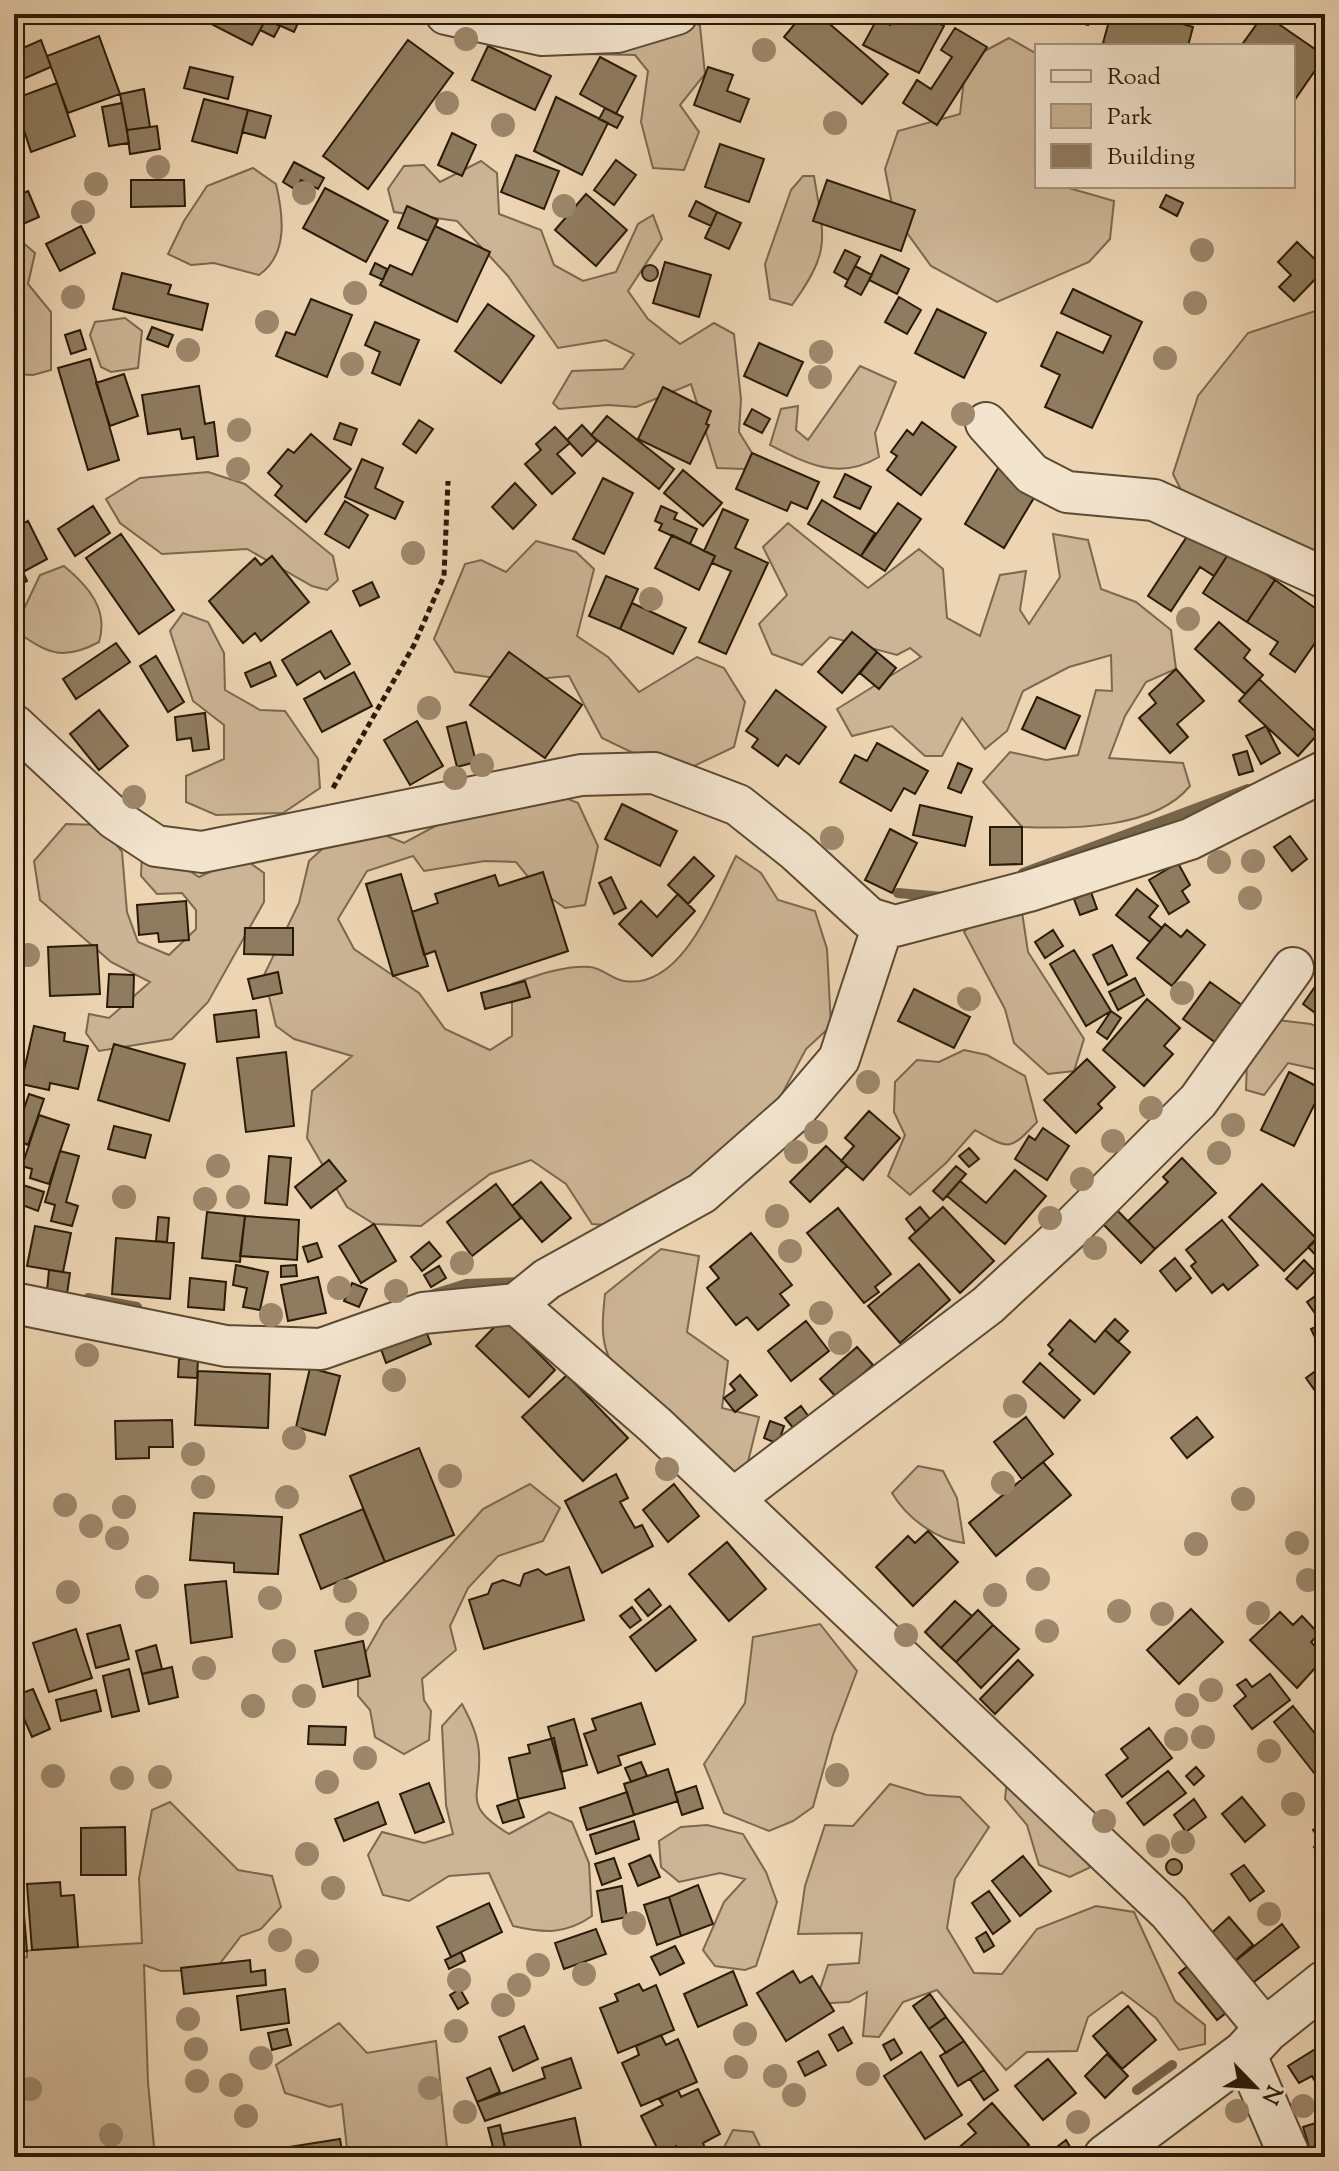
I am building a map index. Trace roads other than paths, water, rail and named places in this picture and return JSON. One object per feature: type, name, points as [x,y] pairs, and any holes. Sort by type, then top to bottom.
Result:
[{"type":"street","points":[[446,14],[542,35],[617,32],[677,14]]},
{"type":"street","points":[[986,423],[1032,474],[1067,492],[1154,500],[1325,578]]},
{"type":"street","points":[[14,725],[115,819],[156,846],[202,852],[581,775],[654,773],[738,805],[796,851],[869,918],[883,925],[895,926],[1029,891],[1190,839],[1325,771]]},
{"type":"street","points":[[14,1303],[226,1346],[321,1349],[423,1313],[516,1304],[547,1279],[702,1193],[793,1113],[839,1059],[883,925]]},
{"type":"street","points":[[733,1499],[988,1305],[1068,1231],[1198,1101],[1293,968]]},
{"type":"street","points":[[516,1304],[733,1499],[1169,1912],[1255,2041],[1290,2157]]},
{"type":"street","points":[[1106,2157],[1325,1983]]},
{"type":"waterway","points":[[1023,873],[1248,789]]},
{"type":"waterway","points":[[898,893],[943,897]]},
{"type":"waterway","points":[[434,1294],[466,1284],[524,1282]]},
{"type":"waterway","points":[[88,1298],[137,1307]]},
{"type":"waterway","points":[[1137,2090],[1172,2065]]}]
